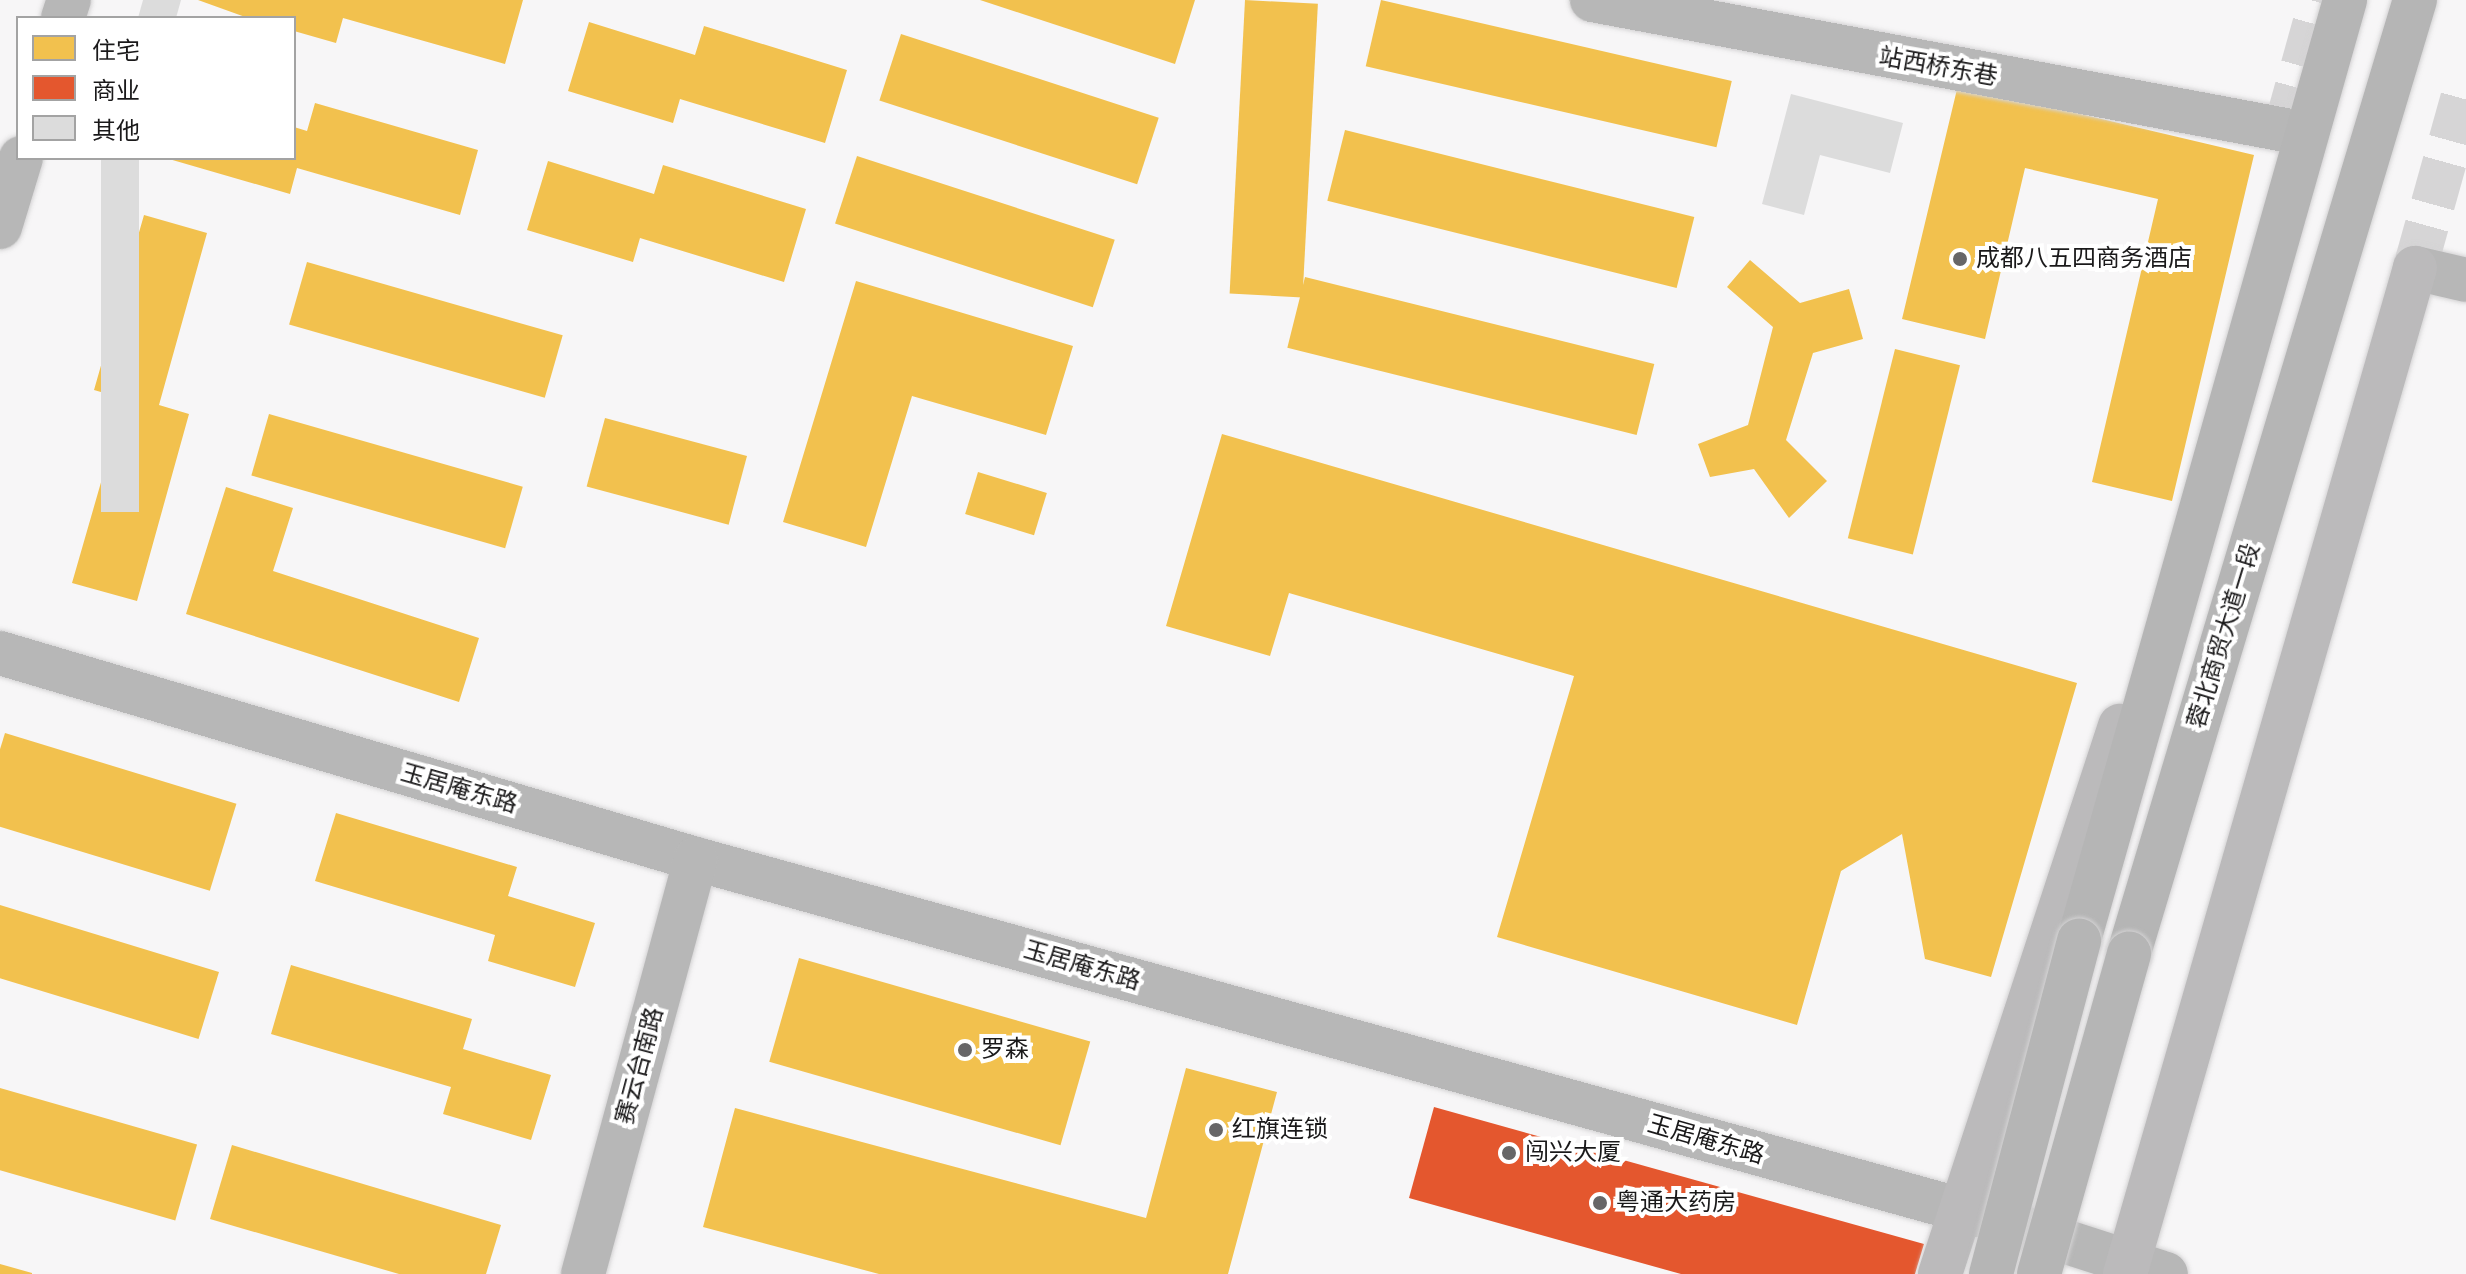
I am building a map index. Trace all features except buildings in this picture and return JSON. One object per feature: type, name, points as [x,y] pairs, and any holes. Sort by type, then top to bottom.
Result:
[{"type":"highway","points":[[1991,1274],[2345,0]]},
{"type":"highway","name":"蓉北商贸大道一段","points":[[2039,1274],[2415,0]]},
{"type":"main road","points":[[1940,1274],[1958,1210],[2139,668],[2285,130]]},
{"type":"main road","points":[[2140,1270],[2415,268]]},
{"type":"street","name":"站西桥东巷","points":[[1592,0],[2285,130]]},
{"type":"street","points":[[0,227],[20,160]]},
{"type":"street","points":[[2415,268],[2466,280]]},
{"type":"street","name":"玉居庵东路","points":[[0,653],[696,859],[2005,1222],[2140,1270]]},
{"type":"street","name":"赛云台南路","points":[[583,1274],[696,859]]},
{"type":"tunnel","points":[[2285,130],[2321,0]]},
{"type":"tunnel","points":[[2415,268],[2466,85]]},
{"type":"place","name":"成都八五四商务酒店","points":[[1960,259]]},
{"type":"place","name":"罗森","points":[[965,1050]]},
{"type":"place","name":"红旗连锁","points":[[1216,1130]]},
{"type":"place","name":"闯兴大厦","points":[[1509,1153]]},
{"type":"place","name":"粤通大药房","points":[[1600,1203]]}]
